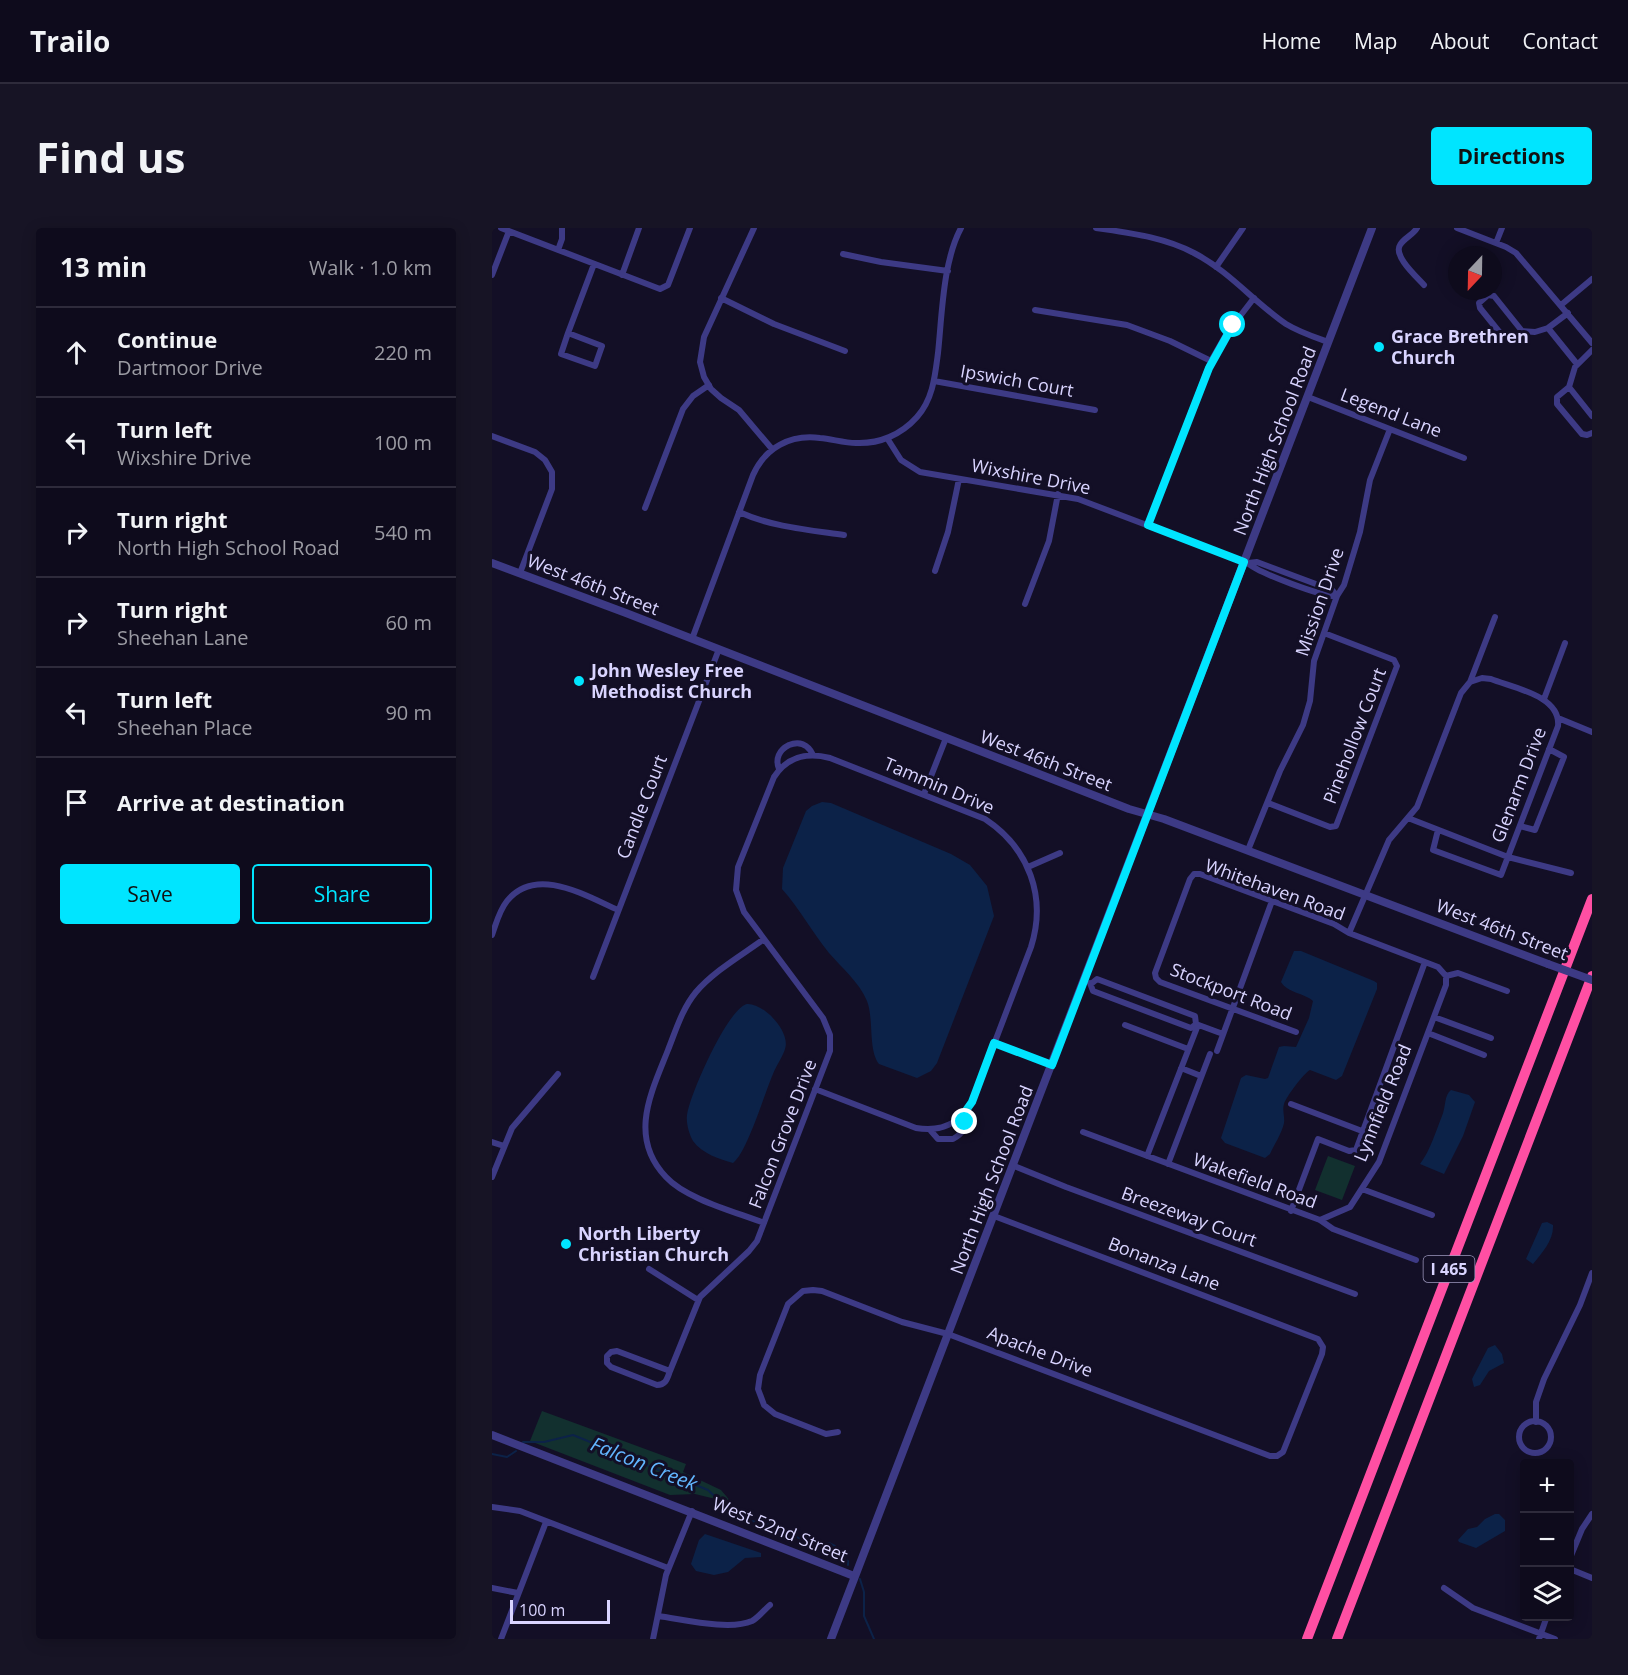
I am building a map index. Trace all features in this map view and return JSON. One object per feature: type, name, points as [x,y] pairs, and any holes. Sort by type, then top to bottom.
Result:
[{"type":"highway","name":"I 465","points":[[1306,1639],[1592,899]]},
{"type":"highway","name":"I 465","points":[[1337,1639],[1592,978]]},
{"type":"street","points":[[501,228],[659,289],[668,285],[690,228]]},
{"type":"street","points":[[558,250],[562,239],[562,228]]},
{"type":"street","points":[[622,275],[639,228]]},
{"type":"street","points":[[754,228],[704,337],[700,349],[701,368],[708,385],[721,398],[740,411],[772,449]]},
{"type":"street","points":[[692,639],[756,469],[772,449],[790,440],[805,438],[856,443],[872,442],[901,431],[917,417],[927,401],[934,381],[951,250],[961,228]]},
{"type":"street","points":[[1096,228],[1151,237],[1185,249],[1216,267],[1287,325],[1328,342]]},
{"type":"street","points":[[1151,237],[1153,228]]},
{"type":"street","points":[[1216,267],[1243,228]]},
{"type":"street","name":"North High School Road","points":[[831,1639],[1052,1065],[1087,982],[1148,815],[1372,228]]},
{"type":"street","points":[[1417,228],[1400,245],[1398,251],[1400,258],[1424,285]]},
{"type":"street","points":[[1457,228],[1516,253],[1592,343]]},
{"type":"street","points":[[1496,243],[1502,228]]},
{"type":"street","points":[[492,276],[509,231]]},
{"type":"street","points":[[843,254],[881,262],[948,271]]},
{"type":"street","points":[[568,333],[602,346],[595,366],[561,354],[568,333],[594,264]]},
{"type":"street","points":[[1561,305],[1592,279]]},
{"type":"street","points":[[1522,331],[1493,296],[1488,295],[1480,302],[1480,308],[1506,340],[1522,331],[1535,332],[1548,328],[1568,313]]},
{"type":"street","points":[[721,298],[783,327],[845,351]]},
{"type":"street","points":[[1148,525],[1211,361],[1227,333],[1254,298]]},
{"type":"street","points":[[1035,310],[1127,325],[1170,341],[1211,361]]},
{"type":"street","points":[[1548,328],[1577,364]]},
{"type":"street","points":[[1592,350],[1577,364],[1569,387],[1557,397],[1557,404],[1582,434],[1592,433]]},
{"type":"street","name":"Ipswich Court","points":[[934,381],[1095,410]]},
{"type":"street","points":[[645,508],[683,409],[693,396],[708,385]]},
{"type":"street","points":[[1569,387],[1592,416]]},
{"type":"street","name":"Legend Lane","points":[[1308,397],[1464,458]]},
{"type":"street","name":"Mission Drive","points":[[1248,850],[1280,771],[1303,725],[1310,701],[1314,661],[1337,596],[1344,585],[1360,532],[1370,480],[1390,429]]},
{"type":"street","points":[[492,436],[535,452],[545,460],[553,477],[552,489],[520,573]]},
{"type":"street","name":"Wixshire Drive","points":[[887,438],[895,453],[911,468],[929,474],[1058,494],[1095,504],[1246,562],[1257,562],[1332,590],[1337,596]]},
{"type":"street","points":[[934,571],[950,526],[959,479]]},
{"type":"street","points":[[1025,604],[1049,541],[1058,494]]},
{"type":"street","points":[[739,512],[757,520],[844,535]]},
{"type":"street","name":"West 46th Street","points":[[492,563],[1148,815],[1248,850],[1548,964],[1592,978]]},
{"type":"street","name":"Whitehaven Road","points":[[1350,933],[1389,840],[1418,807],[1461,693],[1470,682],[1495,617]]},
{"type":"street","name":"Pinehollow Court","points":[[1268,803],[1330,827],[1336,826],[1397,666],[1394,660],[1324,633]]},
{"type":"street","points":[[1470,682],[1482,678],[1491,679],[1544,699],[1565,643]]},
{"type":"street","name":"Candle Court","points":[[593,977],[718,649]]},
{"type":"street","name":"Glenarm Drive","points":[[1508,857],[1557,729],[1558,718],[1552,705],[1544,699]]},
{"type":"street","points":[[1558,718],[1592,732]]},
{"type":"street","points":[[924,794],[946,738]]},
{"type":"street","name":"Falcon Grove Drive","points":[[670,1371],[703,1292],[752,1248],[764,1223],[828,1056],[829,1032],[823,1018],[740,906],[735,880],[771,782],[779,769],[777,760],[779,755],[789,745],[802,744],[810,749],[813,755]]},
{"type":"street","points":[[1520,826],[1535,830],[1564,757],[1549,749]]},
{"type":"street","points":[[779,769],[792,760],[813,755]]},
{"type":"street","name":"Tammin Drive","points":[[813,755],[830,758],[974,813],[993,824],[1014,844],[1028,867],[1033,882],[1037,906],[1036,928],[1031,946],[972,1102],[962,1116],[965,1122],[963,1132],[953,1139],[945,1140],[937,1138],[931,1131]]},
{"type":"street","points":[[1408,818],[1508,857],[1571,873]]},
{"type":"street","points":[[1438,830],[1433,850],[1501,875],[1508,857]]},
{"type":"street","points":[[1028,867],[1060,853]]},
{"type":"street","name":"Whitehaven Road","points":[[1156,978],[1155,972],[1190,879],[1194,874],[1200,874],[1334,924],[1350,933],[1438,967],[1446,976],[1458,973],[1507,991]]},
{"type":"street","points":[[492,935],[501,910],[508,900],[520,890],[535,884],[561,887],[618,910]]},
{"type":"street","points":[[1217,1051],[1272,901]]},
{"type":"street","points":[[764,939],[704,984],[683,1013],[646,1108],[645,1133],[651,1155],[666,1178],[680,1190],[764,1223]]},
{"type":"street","points":[[1291,1211],[1318,1139],[1353,1152],[1356,1150],[1425,962]]},
{"type":"street","name":"Lynnfield Road","points":[[1320,1220],[1349,1208],[1379,1161],[1446,985],[1446,976]]},
{"type":"street","points":[[1147,1156],[1197,1024],[1195,1016],[1097,978],[1087,982],[1093,991],[1191,1028],[1197,1024]]},
{"type":"street","name":"Stockport Road","points":[[1156,978],[1160,982],[1296,1032]]},
{"type":"street","points":[[1141,1009],[1145,997]]},
{"type":"street","points":[[1434,1017],[1491,1038]]},
{"type":"street","points":[[1197,1024],[1223,1034]]},
{"type":"street","points":[[1125,1025],[1188,1049]]},
{"type":"street","points":[[1428,1033],[1484,1055]]},
{"type":"street","points":[[994,1043],[1052,1065]]},
{"type":"street","points":[[1168,1164],[1210,1054]]},
{"type":"street","points":[[1181,1068],[1201,1076]]},
{"type":"street","points":[[492,1177],[516,1122],[558,1074]]},
{"type":"street","points":[[816,1089],[916,1128],[931,1131],[949,1125],[962,1116]]},
{"type":"street","points":[[1291,1104],[1362,1131]]},
{"type":"street","name":"Wakefield Road","points":[[1083,1132],[1320,1220],[1333,1229],[1416,1260]]},
{"type":"street","points":[[492,1142],[504,1146]]},
{"type":"street","name":"Breezeway Court","points":[[1014,1166],[1077,1192],[1355,1294]]},
{"type":"street","points":[[1362,1189],[1432,1215]]},
{"type":"street","name":"Bonanza Lane","points":[[994,1216],[1314,1337],[1322,1343],[1322,1354],[1287,1446],[1277,1456]]},
{"type":"street","points":[[649,1269],[698,1300]]},
{"type":"street","points":[[1536,1422],[1536,1402],[1544,1379],[1580,1305],[1592,1273]]},
{"type":"street","name":"Apache Drive","points":[[838,1432],[826,1434],[775,1414],[764,1405],[759,1396],[759,1377],[786,1306],[803,1292],[819,1290],[902,1322],[948,1334],[1270,1456],[1277,1456]]},
{"type":"street","points":[[617,1351],[670,1371],[666,1382],[657,1385],[611,1367],[607,1364],[607,1356],[617,1351]]},
{"type":"street","points":[[1536,1422],[1546,1426],[1551,1440],[1542,1452],[1532,1453],[1523,1448],[1520,1433],[1526,1425],[1536,1422]]},
{"type":"street","name":"West 52nd Street","points":[[492,1436],[692,1511],[854,1576]]},
{"type":"street","points":[[492,1507],[520,1511],[668,1568]]},
{"type":"street","points":[[653,1639],[668,1568],[692,1511]]},
{"type":"street","points":[[1574,1546],[1581,1529],[1592,1514]]},
{"type":"street","points":[[501,1639],[546,1522]]},
{"type":"street","points":[[1574,1571],[1592,1578]]},
{"type":"street","points":[[492,1588],[518,1593]]},
{"type":"street","points":[[1444,1588],[1473,1608],[1540,1636],[1555,1639]]},
{"type":"street","points":[[658,1616],[736,1624],[753,1621],[770,1605]]},
{"type":"street","points":[[1540,1636],[1546,1621]]},
{"type":"green space","points":[[1328,1156],[1355,1166],[1342,1200],[1315,1190]]},
{"type":"green space","points":[[542,1411],[686,1464],[683,1472],[721,1490],[732,1503],[695,1494],[670,1495],[530,1441]]},
{"type":"water","points":[[822,802],[831,803],[951,854],[970,865],[987,886],[994,916],[937,1063],[931,1071],[917,1078],[879,1064],[873,1051],[869,1008],[864,994],[829,953],[782,889],[783,868],[806,811]]},
{"type":"water","points":[[1294,951],[1301,951],[1374,981],[1377,983],[1377,989],[1342,1076],[1336,1080],[1310,1070],[1304,1076],[1285,1101],[1283,1127],[1270,1154],[1265,1158],[1225,1143],[1221,1138],[1241,1078],[1246,1075],[1268,1078],[1279,1047],[1296,1047],[1309,1018],[1313,1001],[1284,986],[1281,982]]},
{"type":"water","points":[[747,1004],[761,1008],[768,1013],[780,1027],[786,1042],[750,1135],[733,1163],[711,1155],[697,1146],[689,1132],[687,1115],[702,1072],[720,1035],[739,1009]]},
{"type":"water","points":[[1451,1090],[1469,1095],[1475,1102],[1463,1136],[1444,1174],[1420,1164],[1427,1153],[1443,1113],[1447,1095]]},
{"type":"water","points":[[1547,1222],[1553,1225],[1552,1236],[1533,1264],[1526,1259],[1542,1223]]},
{"type":"water","points":[[1495,1345],[1502,1354],[1504,1363],[1489,1371],[1480,1385],[1474,1387],[1472,1379],[1488,1348]]},
{"type":"water","points":[[1499,1514],[1505,1520],[1505,1531],[1476,1548],[1459,1542],[1458,1540],[1468,1529],[1477,1527],[1485,1519]]},
{"type":"water","points":[[705,1534],[761,1553],[761,1557],[745,1558],[728,1572],[714,1575],[696,1571],[691,1564],[699,1540]]},
{"type":"waterway","name":"Falcon Creek","points":[[523,1442],[544,1442],[573,1435],[708,1490],[732,1513],[746,1520],[778,1526],[809,1544],[829,1543],[835,1546],[838,1555],[848,1561],[848,1565]]},
{"type":"waterway","name":"Falcon Creek","points":[[492,1454],[507,1457],[516,1451]]},
{"type":"waterway","name":"Falcon Creek","points":[[860,1579],[864,1592],[864,1616],[874,1639]]},
{"type":"place","name":"Grace Brethren Church","points":[[1379,347]]},
{"type":"place","name":"John Wesley Free Methodist Church","points":[[579,681]]},
{"type":"place","name":"North Liberty Christian Church","points":[[566,1244]]},
{"type":"route","points":[[965,1122],[962,1116],[972,1102],[994,1043],[1052,1065],[1244,562],[1148,525],[1209,368],[1220,344],[1233,325]]}]
